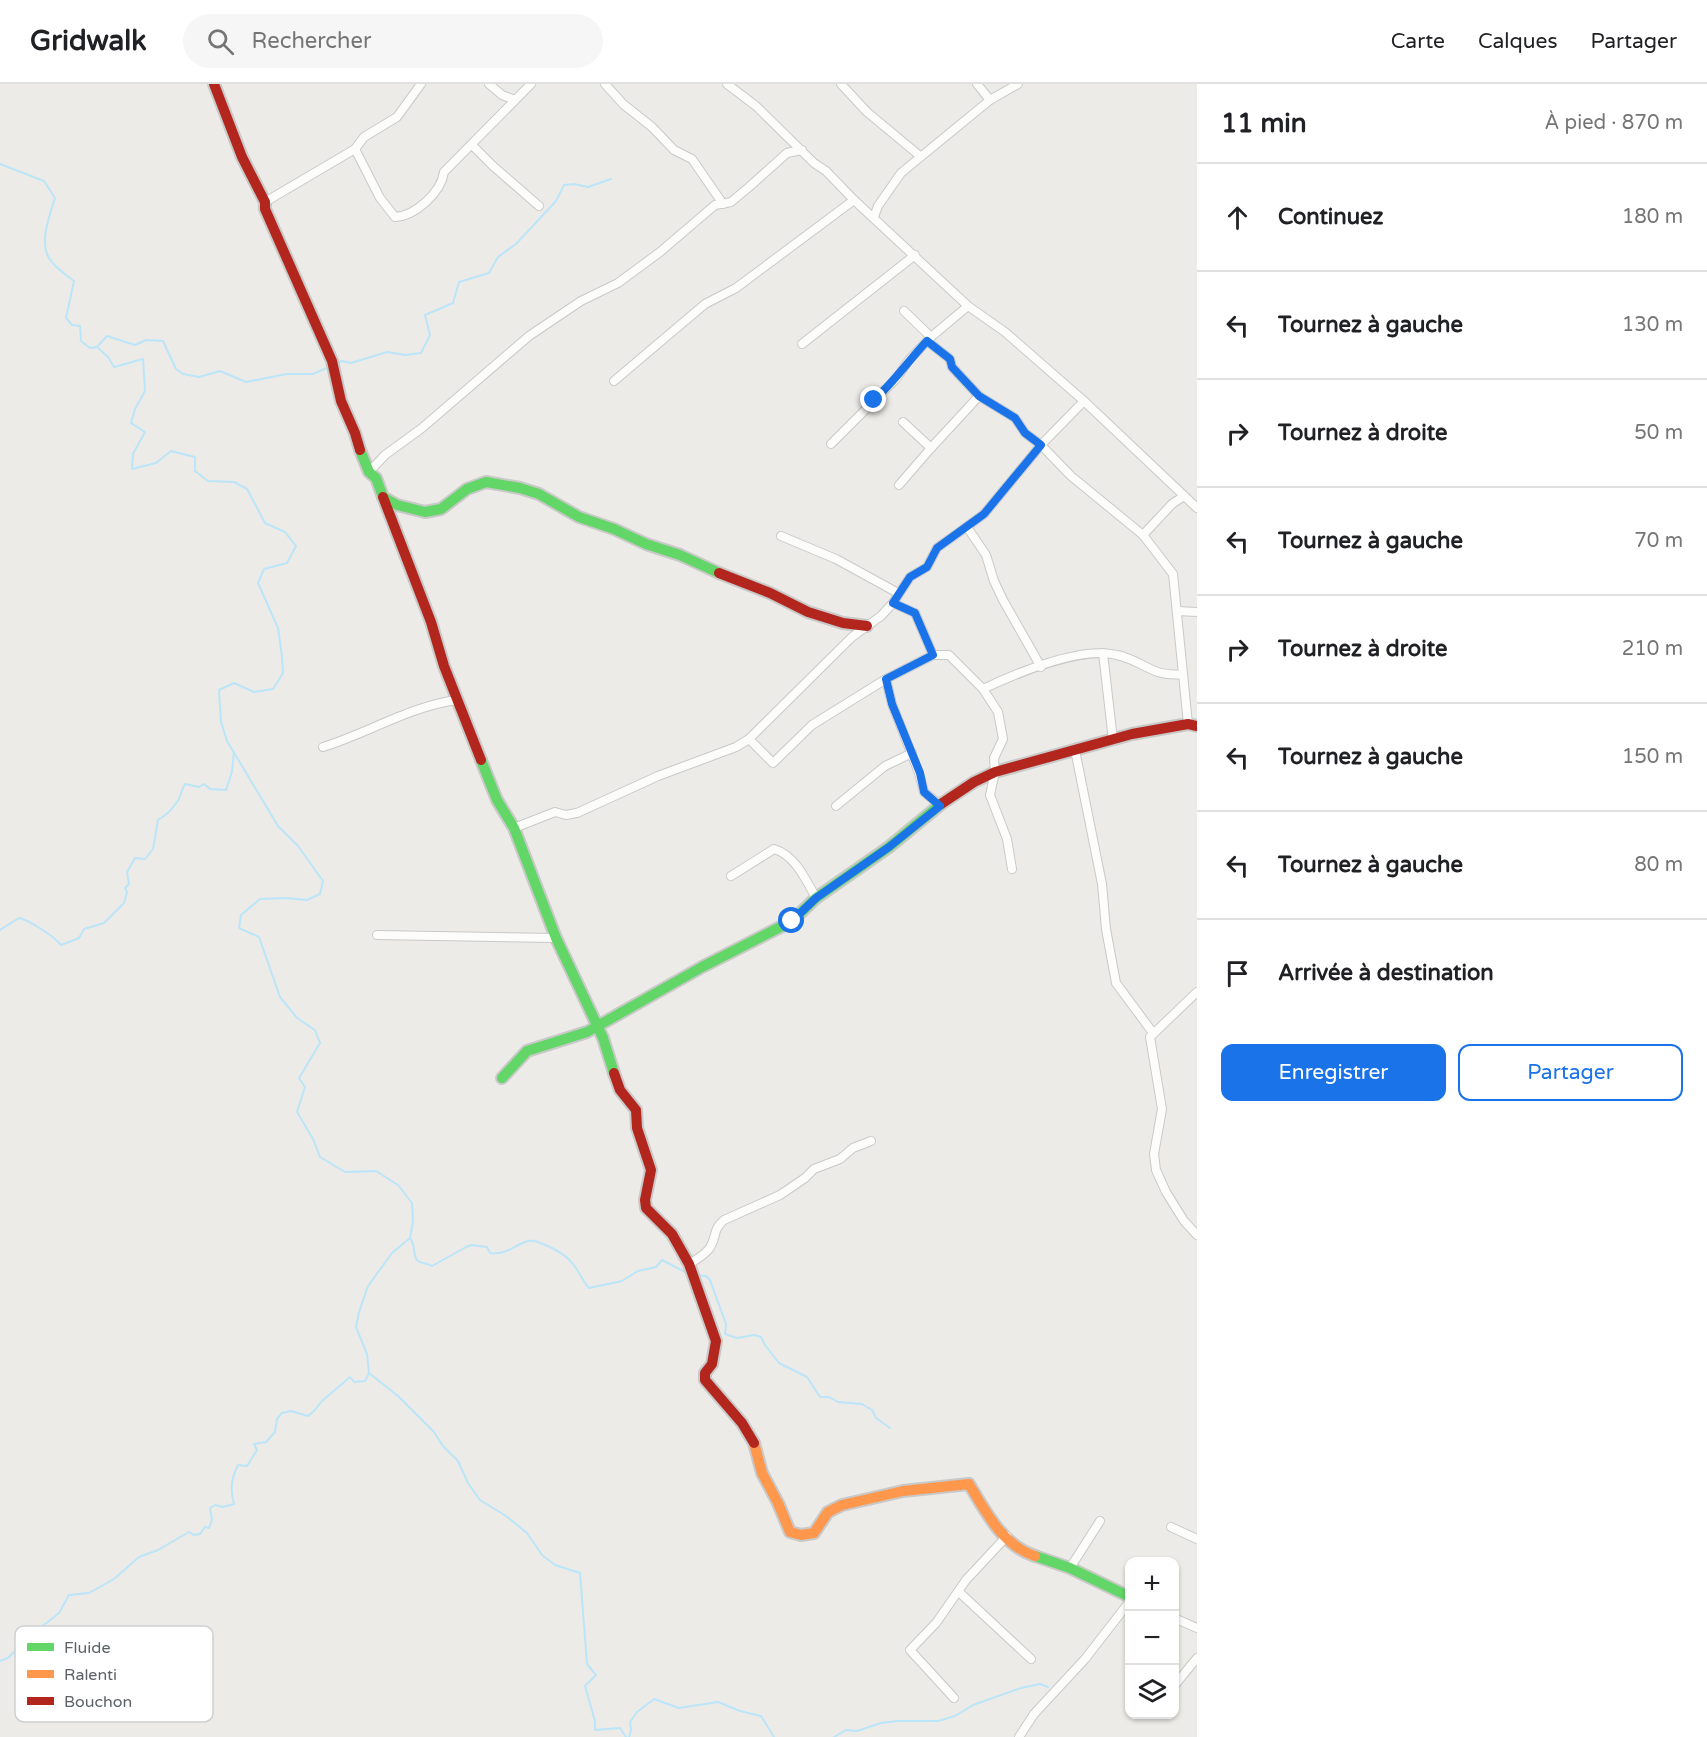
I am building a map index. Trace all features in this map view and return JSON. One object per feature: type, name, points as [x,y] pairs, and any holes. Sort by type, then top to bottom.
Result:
[{"type":"street","points":[[214,84],[242,157],[265,202],[265,209],[332,362],[341,400],[355,433],[361,456],[369,471],[376,478],[431,622],[444,666],[497,800],[514,828],[556,938],[603,1038],[620,1090],[636,1110],[637,1128],[651,1170],[645,1200],[646,1209],[672,1234],[689,1264],[716,1341],[712,1364],[705,1373],[705,1380],[742,1423],[753,1440],[762,1473],[790,1532],[804,1537],[810,1536],[815,1532],[823,1515],[837,1506],[880,1494],[906,1489],[969,1484],[994,1525],[1025,1553],[1070,1568],[1125,1596]]},
{"type":"street","points":[[265,202],[355,149],[364,137],[397,117],[422,84]]},
{"type":"street","points":[[489,84],[515,100]]},
{"type":"street","points":[[355,149],[380,198],[395,217],[402,216],[413,211],[435,193],[443,181],[444,172],[531,84]]},
{"type":"street","points":[[605,84],[622,104],[652,127],[675,150],[692,159],[723,204]]},
{"type":"street","points":[[728,84],[756,106],[968,306],[1005,332],[1084,401],[1197,508]]},
{"type":"street","points":[[841,84],[867,112],[920,156]]},
{"type":"street","points":[[977,84],[990,100]]},
{"type":"street","points":[[874,217],[900,173],[990,100],[1018,84]]},
{"type":"street","points":[[472,145],[539,206]]},
{"type":"street","points":[[369,471],[385,455],[422,428],[529,336],[581,301],[618,283],[660,252],[715,205],[731,202],[787,153],[802,150]]},
{"type":"street","points":[[614,381],[705,304],[736,288],[854,200]]},
{"type":"street","points":[[802,344],[915,255]]},
{"type":"street","points":[[831,444],[896,379],[909,360],[929,339],[968,306]]},
{"type":"street","points":[[502,1078],[527,1051],[587,1032],[702,967],[792,921],[816,898],[889,847],[974,782],[995,772],[1132,734],[1193,725],[1183,674],[1177,591],[1173,574],[1143,535],[1095,497],[1041,445],[1025,433],[1015,418],[979,396],[952,367],[950,359],[904,311]]},
{"type":"street","points":[[899,485],[979,396]]},
{"type":"street","points":[[514,828],[555,812],[566,815],[577,813],[658,776],[736,747],[749,739],[852,637],[893,603],[910,577],[927,567],[937,548],[984,514],[1041,445],[1084,401]]},
{"type":"street","points":[[903,422],[931,448]]},
{"type":"street","points":[[383,497],[397,505],[425,512],[441,509],[467,489],[486,482],[520,488],[539,494],[579,517],[680,555],[733,580],[770,593],[808,612],[843,623],[867,626]]},
{"type":"street","points":[[1143,535],[1172,504],[1184,496]]},
{"type":"street","points":[[966,527],[986,555],[1003,600],[1041,667]]},
{"type":"street","points":[[781,536],[836,559],[898,593]]},
{"type":"street","points":[[893,603],[915,613],[933,655]]},
{"type":"street","points":[[1177,611],[1197,612]]},
{"type":"street","points":[[1103,653],[1113,740]]},
{"type":"street","points":[[983,688],[1003,679],[1079,654],[1116,654],[1162,674],[1169,676],[1183,674]]},
{"type":"street","points":[[749,739],[773,763],[812,724],[886,679],[933,655],[949,655],[983,688],[998,712],[1003,740],[994,758],[995,772],[990,795],[1007,839],[1012,869]]},
{"type":"street","points":[[886,679],[892,704],[912,753],[924,792],[940,806]]},
{"type":"street","points":[[323,747],[436,703],[457,700]]},
{"type":"street","points":[[1075,750],[1102,884],[1106,929],[1116,983],[1154,1033]]},
{"type":"street","points":[[836,806],[885,766],[912,753]]},
{"type":"street","points":[[731,876],[774,849],[785,852],[802,874],[816,898]]},
{"type":"street","points":[[376,935],[556,938]]},
{"type":"street","points":[[1197,992],[1150,1037],[1162,1109],[1154,1154],[1156,1170],[1184,1221],[1197,1235]]},
{"type":"street","points":[[689,1264],[709,1249],[718,1225],[724,1220],[780,1195],[814,1169],[840,1159],[853,1148],[871,1141]]},
{"type":"street","points":[[1070,1568],[1100,1521]]},
{"type":"street","points":[[1171,1527],[1197,1539]]},
{"type":"street","points":[[954,1698],[910,1650],[936,1623],[966,1580],[1007,1536]]},
{"type":"street","points":[[959,1592],[1031,1659]]},
{"type":"street","points":[[1019,1737],[1034,1714],[1085,1659],[1125,1606]]},
{"type":"street","points":[[1179,1620],[1197,1628]]},
{"type":"street","points":[[1179,1680],[1197,1658]]},
{"type":"waterway","points":[[0,164],[44,181],[55,198],[46,228],[46,251],[54,265],[74,281],[66,318],[72,325],[80,326],[81,341],[90,348],[97,347],[108,357],[114,367],[143,359],[145,391],[135,409],[131,423],[145,432],[133,454],[132,469],[156,463],[171,451],[195,457],[195,471],[208,481],[234,482],[247,489],[265,523],[285,532],[296,546],[287,563],[264,569],[258,583],[278,628],[283,673],[273,689],[254,692],[234,683],[219,690],[221,722],[227,741],[278,826],[298,846],[323,881],[320,894],[307,900],[260,899],[241,915],[239,928],[259,937],[280,997],[297,1018],[315,1030],[320,1043],[299,1078],[305,1087],[297,1112],[313,1139],[320,1157],[345,1172],[376,1171],[398,1185],[412,1203],[413,1222],[410,1238],[392,1253],[368,1286],[359,1312],[356,1327],[367,1354],[369,1373],[398,1396],[434,1432],[443,1446],[458,1461],[468,1483],[480,1500],[506,1516],[527,1533],[542,1555],[555,1565],[580,1573],[587,1664],[596,1675],[585,1686],[595,1721],[595,1730],[620,1728],[626,1737]]},
{"type":"waterway","points":[[336,364],[342,361],[351,363],[387,352],[405,355],[421,353],[430,335],[425,315],[453,303],[459,282],[489,273],[498,257],[516,244],[556,201],[564,185],[574,184],[588,187],[611,179]]},
{"type":"waterway","points":[[97,347],[107,336],[135,345],[146,340],[163,341],[176,369],[183,374],[199,377],[220,371],[246,382],[287,374],[313,374],[331,366]]},
{"type":"waterway","points":[[0,930],[19,918],[42,929],[61,945],[79,938],[84,929],[104,923],[124,903],[127,892],[125,888],[129,884],[127,872],[135,858],[145,859],[153,849],[158,820],[175,804],[185,784],[199,787],[204,784],[210,789],[226,790],[232,772],[234,752]]},
{"type":"waterway","points":[[410,1238],[416,1259],[432,1266],[471,1245],[487,1247],[490,1253],[495,1253],[505,1252],[528,1241],[537,1242],[553,1248],[573,1263],[589,1288],[622,1281],[638,1271],[656,1267],[662,1260],[687,1273]]},
{"type":"waterway","points":[[696,1275],[706,1276],[710,1280],[726,1324],[725,1334],[737,1338],[754,1335],[761,1337],[779,1363],[807,1377],[820,1397],[829,1397],[838,1402],[862,1404],[872,1410],[876,1418],[890,1428]]},
{"type":"waterway","points":[[43,1626],[59,1613],[69,1595],[89,1593],[114,1579],[139,1557],[158,1550],[189,1532],[194,1535],[200,1534],[205,1527],[209,1528],[212,1520],[210,1508],[215,1505],[223,1507],[234,1504],[232,1484],[238,1465],[247,1466],[257,1450],[254,1444],[266,1442],[275,1432],[277,1419],[282,1413],[291,1411],[308,1416],[350,1377],[354,1382],[365,1381],[369,1373]]},
{"type":"waterway","points":[[0,1661],[8,1658],[15,1651]]},
{"type":"waterway","points":[[834,1737],[846,1730],[857,1731],[881,1723],[938,1721],[955,1716],[973,1705],[1021,1688],[1040,1684],[1048,1687]]},
{"type":"waterway","points":[[629,1737],[630,1722],[637,1712],[654,1699],[679,1708],[718,1702],[761,1716],[774,1737]]},
{"type":"traffic: fast","points":[[360,450],[369,472],[376,478],[383,497],[397,505],[425,512],[441,509],[467,489],[486,482],[520,488],[539,494],[579,517],[680,555],[719,573]]},
{"type":"traffic: fast","points":[[481,760],[497,800],[514,828],[556,938],[603,1038],[614,1073]]},
{"type":"traffic: fast","points":[[502,1078],[527,1051],[587,1032],[702,967],[792,921],[816,898],[889,847],[941,804]]},
{"type":"traffic: fast","points":[[1035,1556],[1070,1568],[1125,1595]]},
{"type":"traffic: slow","points":[[754,1443],[762,1473],[790,1532],[801,1535],[814,1533],[828,1512],[842,1505],[903,1491],[969,1484],[988,1516],[1004,1536],[1013,1544],[1035,1556]]},
{"type":"traffic: jam","points":[[214,84],[242,157],[265,202],[265,209],[332,361],[341,401],[360,450]]},
{"type":"traffic: jam","points":[[383,497],[431,622],[444,666],[481,760]]},
{"type":"traffic: jam","points":[[719,573],[770,593],[808,612],[843,623],[867,626]]},
{"type":"traffic: jam","points":[[941,804],[974,782],[995,772],[1132,734],[1188,724],[1197,726]]},
{"type":"traffic: jam","points":[[614,1073],[620,1090],[636,1110],[637,1128],[651,1170],[645,1200],[646,1208],[672,1234],[689,1264],[716,1341],[712,1364],[705,1373],[705,1380],[742,1423],[754,1443]]},
{"type":"route","points":[[792,921],[816,898],[889,847],[940,806],[924,792],[920,773],[892,704],[886,679],[933,655],[915,613],[893,603],[910,577],[927,567],[937,548],[984,514],[1041,445],[1025,433],[1015,418],[979,396],[952,367],[950,359],[927,341],[909,360],[896,379],[874,400]]}]
